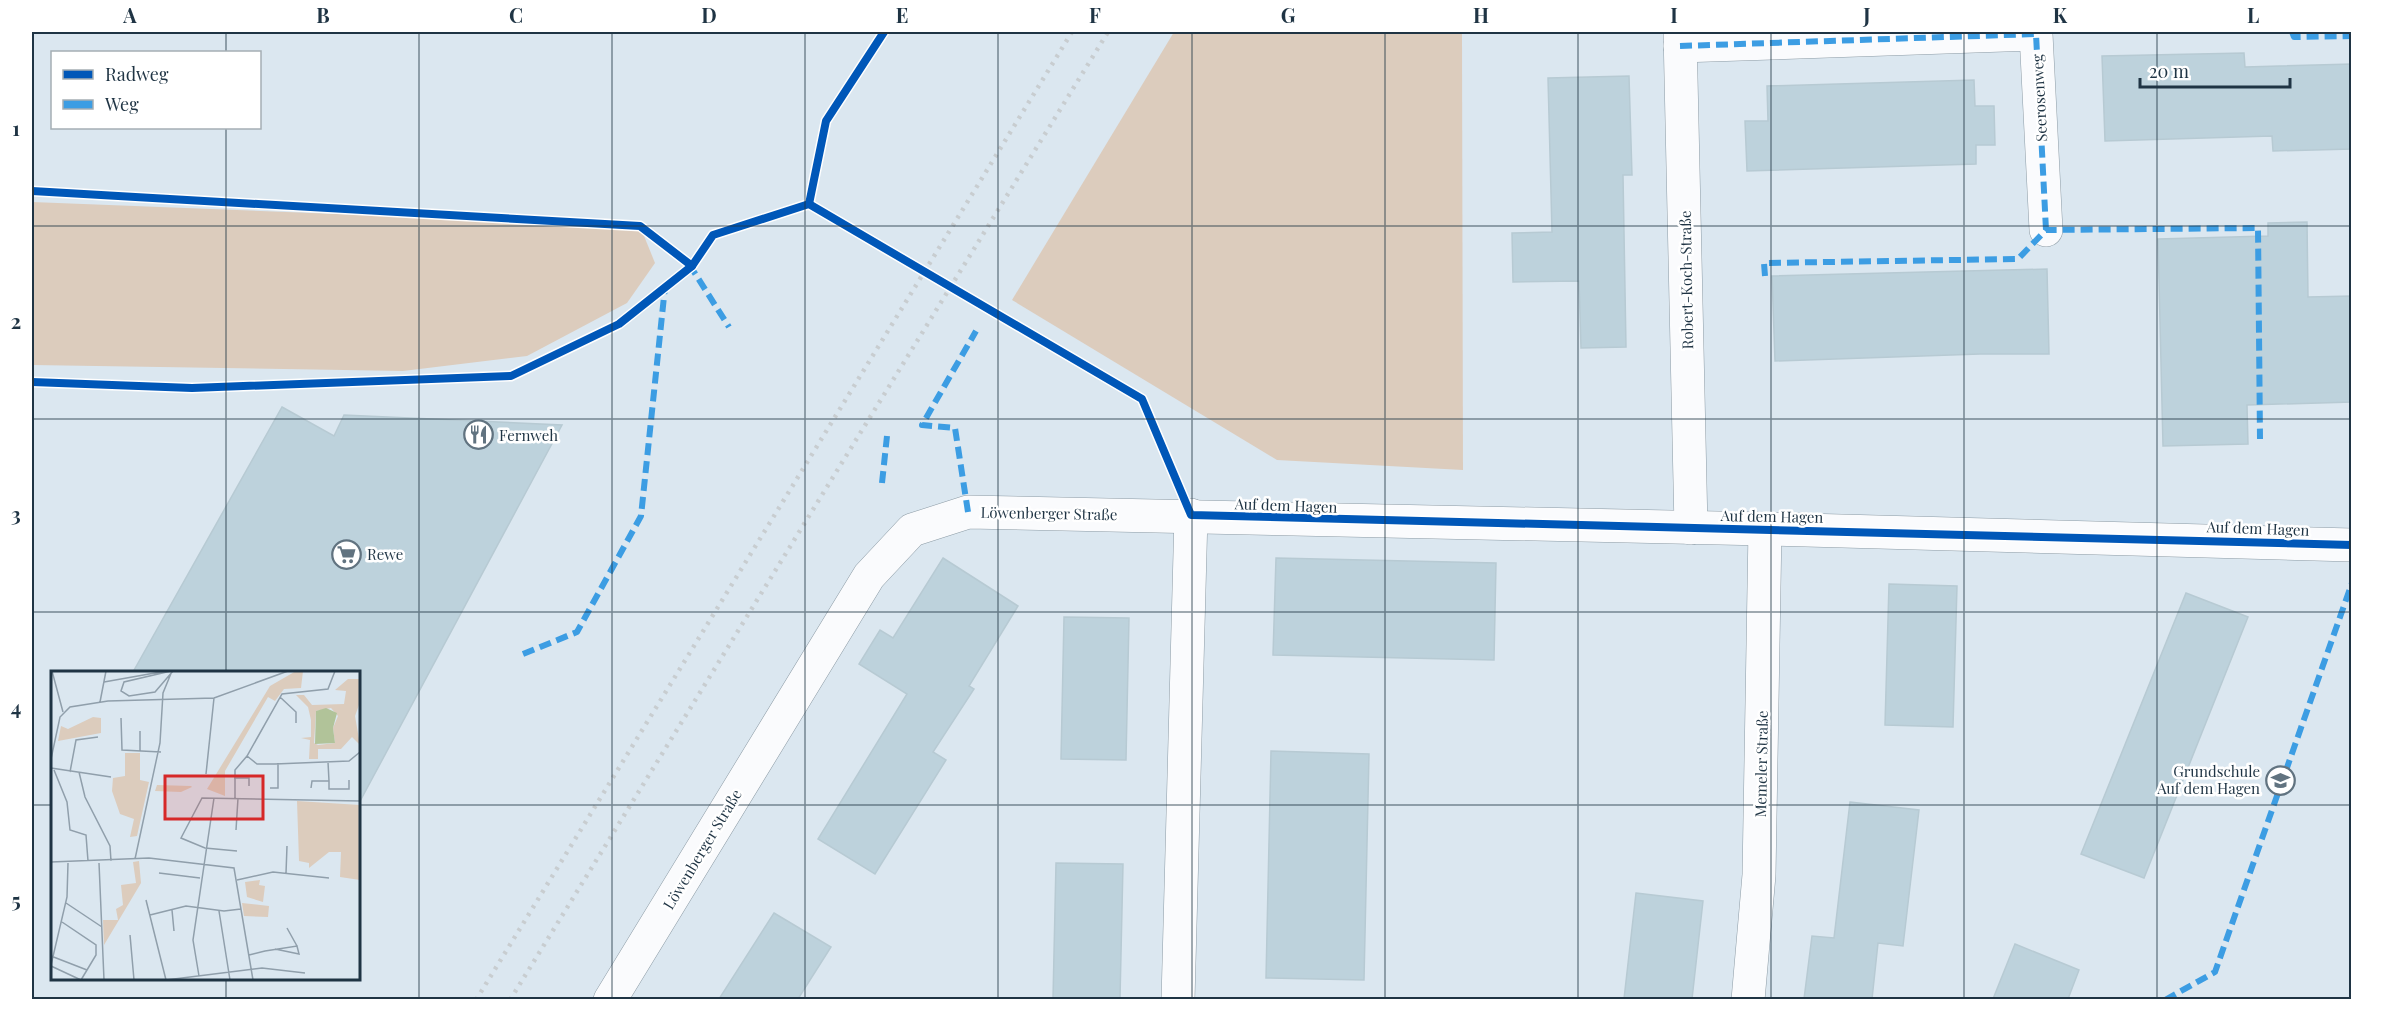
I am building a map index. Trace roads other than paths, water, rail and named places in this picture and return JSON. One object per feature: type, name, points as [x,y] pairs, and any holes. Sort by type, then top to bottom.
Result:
[{"type":"street","name":"Seerosenweg","points":[[1680,39],[2036,34],[2046,230]]},
{"type":"street","name":"Robert-Koch-Straße","points":[[1680,39],[1691,528]]},
{"type":"street","name":"Löwenberger Straße","points":[[610,999],[869,576],[912,530],[968,512],[1191,515]]},
{"type":"street","name":"Auf dem Hagen","points":[[1191,515],[1765,528],[2352,545]]},
{"type":"street","points":[[1178,999],[1191,515]]},
{"type":"street","name":"Memeler Straße","points":[[1748,999],[1759,875],[1765,528]]},
{"type":"railway","points":[[476,1000],[1072,32]]},
{"type":"railway","points":[[510,1000],[1108,32]]},
{"type":"place","name":"Fernweh","points":[[478,435]]},
{"type":"place","name":"Rewe","points":[[346,554]]},
{"type":"place","name":"Grundschule Auf dem Hagen","points":[[2281,780]]}]
